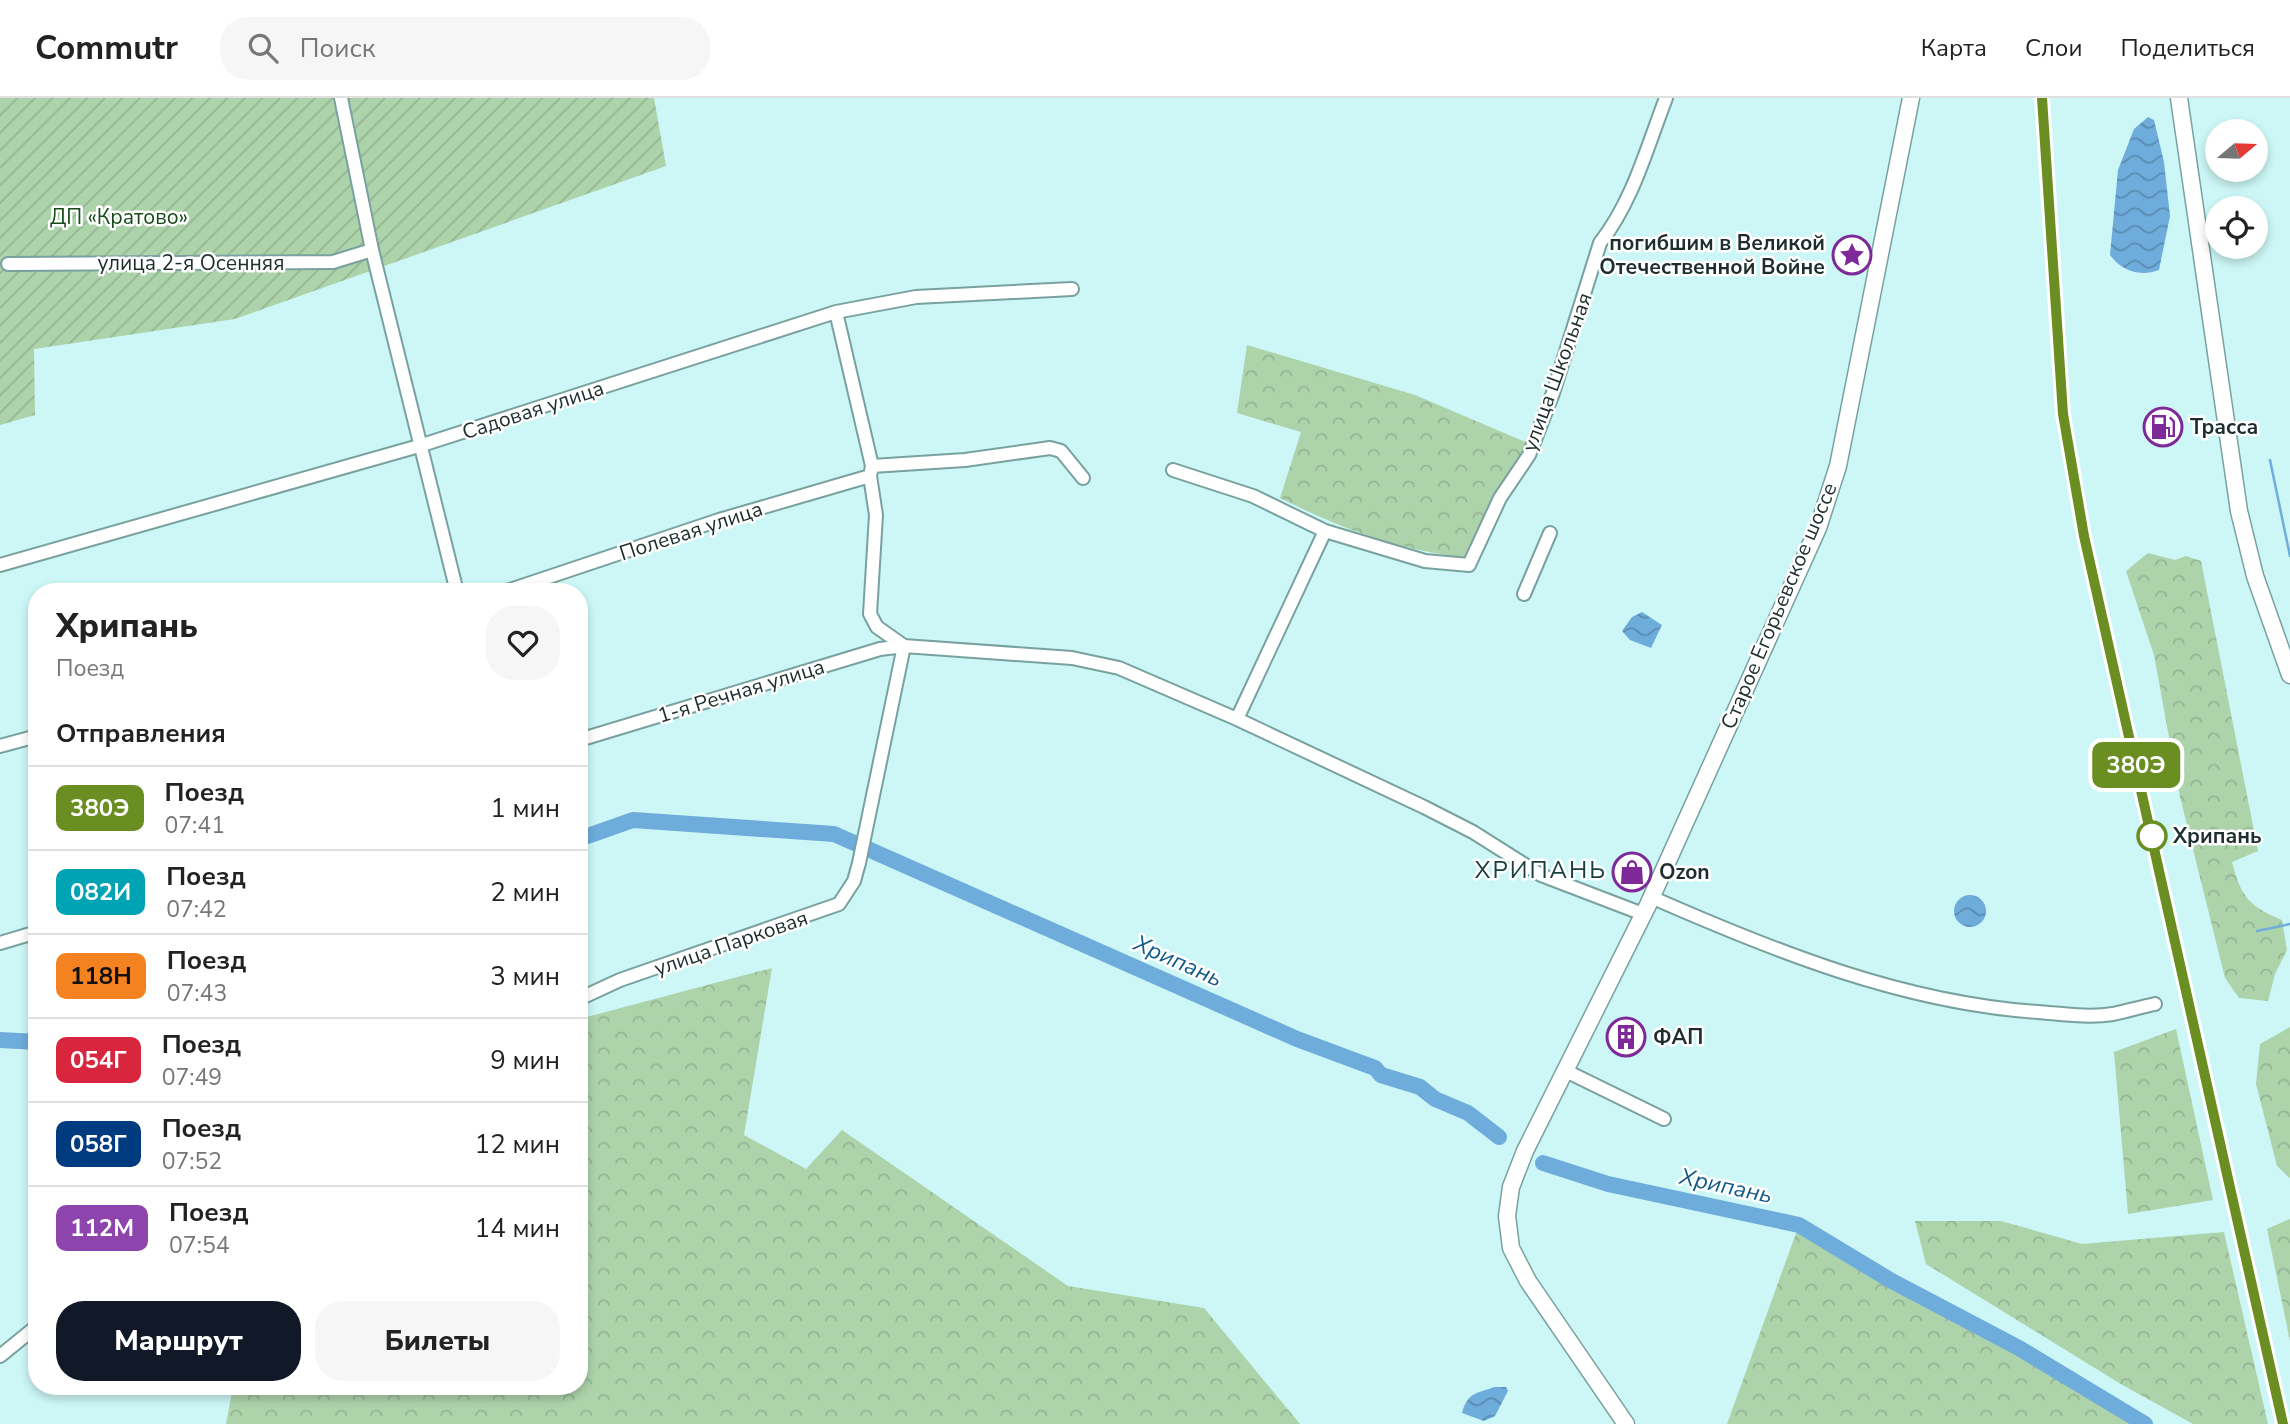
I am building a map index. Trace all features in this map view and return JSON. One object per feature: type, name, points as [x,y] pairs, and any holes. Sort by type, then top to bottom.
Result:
[{"type":"main road","name":"Старое Егорьевское шоссе","points":[[1626,1424],[1528,1282],[1508,1238],[1507,1216],[1511,1187],[1525,1151],[1651,897],[1828,499],[1838,466],[1911,98]]},
{"type":"main road","points":[[2179,98],[2239,511],[2255,576],[2290,675]]},
{"type":"street","points":[[341,98],[372,250],[455,583]]},
{"type":"street","name":"улица Школьная","points":[[1325,531],[1425,561],[1469,565],[1500,498],[1529,455],[1553,393],[1600,243],[1614,226],[1632,189],[1666,98]]},
{"type":"street","name":"улица 2-я Осенняя","points":[[8,264],[333,262],[372,250]]},
{"type":"street","name":"Садовая улица","points":[[0,565],[419,446],[836,312],[916,297],[1072,289]]},
{"type":"street","points":[[836,312],[871,471],[876,515],[870,614],[877,626],[904,646]]},
{"type":"street","name":"Полевая улица","points":[[531,583],[871,471],[1050,447],[1061,451],[1083,478]]},
{"type":"street","points":[[1173,470],[1253,496],[1325,531],[1237,719]]},
{"type":"street","points":[[1524,594],[1550,533]]},
{"type":"street","name":"1-я Речная улица","points":[[588,737],[739,693],[806,669],[880,649],[904,646],[1072,658],[1138,675],[1237,719],[1474,832],[1541,875],[1643,914]]},
{"type":"street","name":"улица Парковая","points":[[588,995],[620,980],[839,904],[854,881],[859,863],[904,646]]},
{"type":"street","points":[[0,746],[28,738]]},
{"type":"street","points":[[1651,897],[1754,942],[1913,992],[1992,1009],[2087,1015],[2112,1014],[2155,1004]]},
{"type":"street","points":[[0,943],[28,935]]},
{"type":"street","points":[[1566,1071],[1664,1119]]},
{"type":"street","points":[[0,1356],[28,1333]]},
{"type":"green space","name":"ДП «Кратово»","points":[[0,98],[654,98],[666,166],[235,319],[34,349],[35,415],[0,425]]},
{"type":"green space","points":[[1247,345],[1415,395],[1528,443],[1495,494],[1465,557],[1393,544],[1325,519],[1280,498],[1301,432],[1237,413]]},
{"type":"green space","points":[[2148,553],[2175,560],[2186,556],[2201,561],[2258,851],[2232,862],[2239,884],[2248,899],[2282,920],[2287,950],[2275,974],[2268,1001],[2239,998],[2225,978],[2180,797],[2154,655],[2126,571]]},
{"type":"green space","points":[[772,968],[744,1135],[806,1169],[842,1130],[1068,1286],[1204,1308],[1300,1424],[226,1424],[231,1395],[588,1395],[588,1017]]},
{"type":"green space","points":[[2290,1027],[2290,1178],[2277,1166],[2256,1084],[2260,1044]]},
{"type":"green space","points":[[2176,1029],[2213,1200],[2128,1214],[2114,1052]]},
{"type":"green space","points":[[2290,1219],[2290,1341],[2267,1229]]},
{"type":"green space","points":[[1915,1221],[2001,1221],[2082,1244],[2224,1232],[2268,1424],[2193,1424],[2119,1383],[1926,1264]]},
{"type":"green space","points":[[1799,1225],[2059,1373],[2145,1424],[1727,1424]]},
{"type":"water","points":[[2148,117],[2154,120],[2164,162],[2170,216],[2159,270],[2138,273],[2126,269],[2110,255],[2118,170],[2134,129]]},
{"type":"water","points":[[1642,612],[1662,625],[1651,648],[1630,640],[1622,631],[1632,617]]},
{"type":"water","points":[[1970,895],[1982,899],[1986,911],[1982,923],[1970,927],[1958,923],[1954,911],[1958,899]]},
{"type":"water","points":[[1494,1387],[1506,1387],[1508,1391],[1495,1416],[1484,1421],[1462,1413],[1470,1397]]},
{"type":"waterway","points":[[2270,460],[2290,556]]},
{"type":"waterway","name":"Хрипань","points":[[588,836],[633,820],[834,834],[1297,1039],[1375,1068],[1381,1075],[1420,1087],[1435,1099],[1468,1113],[1499,1137]]},
{"type":"waterway","points":[[2257,931],[2290,924]]},
{"type":"waterway","points":[[0,1040],[28,1042]]},
{"type":"waterway","name":"Хрипань","points":[[1543,1163],[1608,1184],[1799,1225],[1890,1280],[2019,1348],[2145,1424]]},
{"type":"railway","points":[[2042,98],[2063,414],[2084,536],[2283,1424]]},
{"type":"train","name":"380Э","points":[[2042,98],[2063,414],[2084,536],[2283,1424]]},
{"type":"place","name":"погибшим в Великой Отечественной Войне","points":[[1852,255]]},
{"type":"place","name":"Трасса","points":[[2163,427]]},
{"type":"place","name":"Хрипань","points":[[2152,836]]},
{"type":"place","name":"Ozon","points":[[1632,872]]},
{"type":"place","name":"ФАП","points":[[1626,1037]]},
{"type":"district","name":"ХРИПАНЬ","points":[[1541,870]]}]
